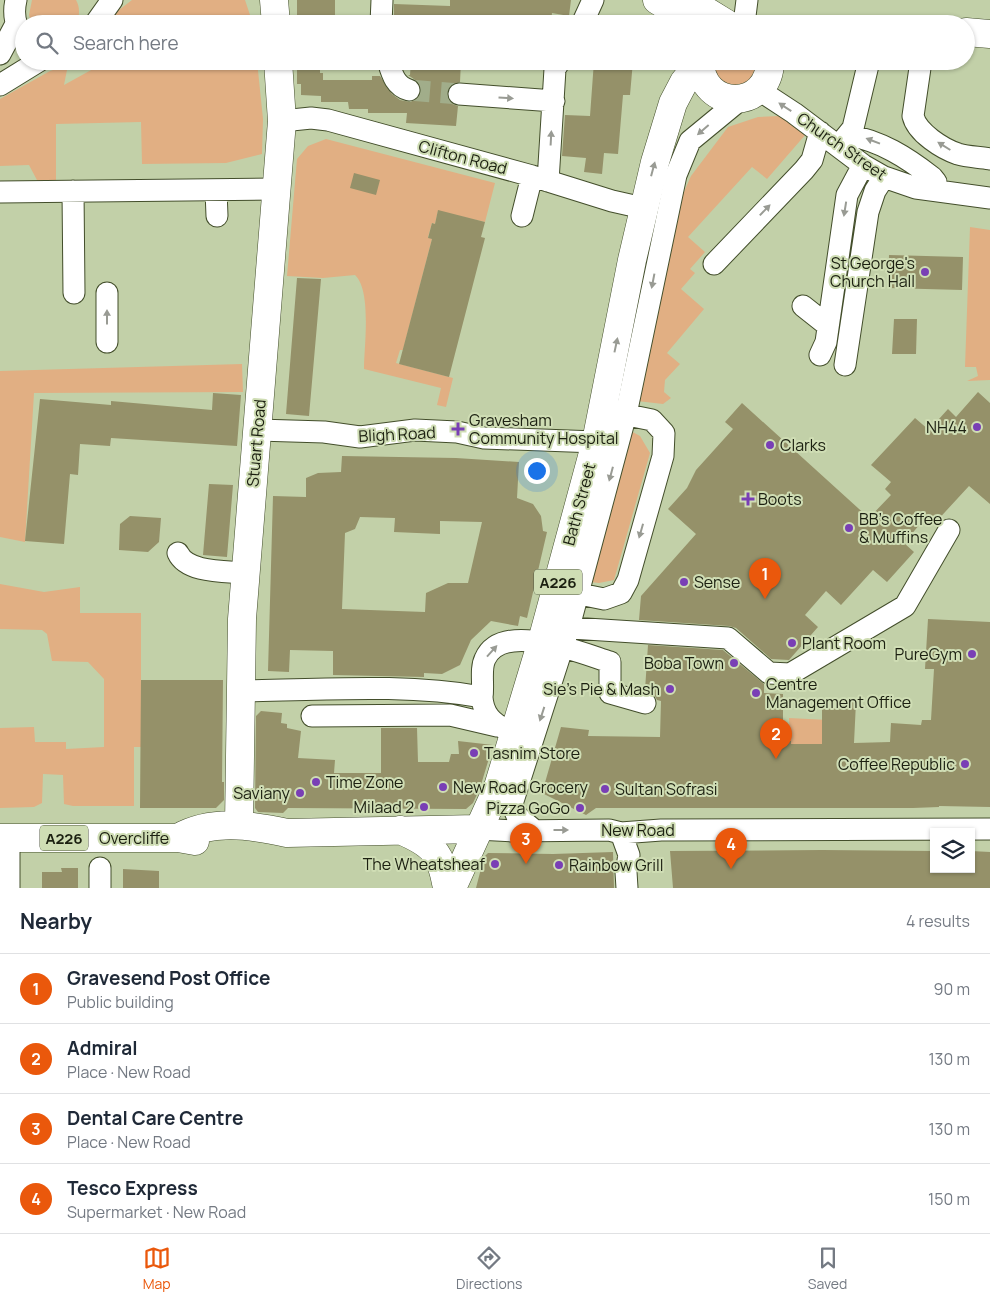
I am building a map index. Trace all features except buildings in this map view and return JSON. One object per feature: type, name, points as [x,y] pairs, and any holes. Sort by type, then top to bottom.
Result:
[{"type":"main road","points":[[274,0],[275,15]]},
{"type":"main road","points":[[656,0],[670,8],[676,15]]},
{"type":"main road","points":[[688,0],[712,15]]},
{"type":"main road","points":[[975,33],[990,34]]},
{"type":"main road","name":"Stuart Road","points":[[239,825],[245,573],[282,121],[279,70]]},
{"type":"main road","name":"Bath Street","points":[[477,828],[498,787],[505,729],[555,634],[567,591],[596,442],[615,412],[643,208],[673,103],[684,82],[694,70]]},
{"type":"main road","points":[[701,70],[712,90],[720,96],[750,94],[766,81],[768,70]]},
{"type":"main road","name":"Overcliffe","points":[[4,838],[118,838],[142,823],[164,822],[194,836]]},
{"type":"main road","points":[[194,836],[239,825]]},
{"type":"main road","name":"New Road","points":[[239,825],[287,833],[477,828]]},
{"type":"main road","name":"A226","points":[[452,888],[462,870],[477,828]]},
{"type":"main road","points":[[399,829],[424,840],[434,850],[444,868],[447,888]]},
{"type":"main road","name":"New Road","points":[[194,836],[260,843],[287,833]]},
{"type":"street","points":[[95,0],[95,15]]},
{"type":"street","points":[[101,15],[112,0]]},
{"type":"street","points":[[381,15],[382,0]]},
{"type":"street","points":[[586,15],[592,0]]},
{"type":"street","points":[[745,15],[747,0]]},
{"type":"street","points":[[0,54],[15,15]]},
{"type":"street","points":[[0,85],[24,70]]},
{"type":"street","points":[[391,70],[398,83],[409,90]]},
{"type":"street","points":[[522,216],[543,173],[553,108],[555,70]]},
{"type":"street","points":[[843,140],[856,121],[868,70]]},
{"type":"street","points":[[921,70],[913,116],[915,123],[922,131],[958,154],[990,159]]},
{"type":"street","points":[[459,94],[553,108]]},
{"type":"street","name":"Church Street","points":[[750,94],[820,132],[843,140],[863,165],[884,177],[898,183],[990,198]]},
{"type":"street","name":"Bath Street","points":[[567,591],[676,176],[690,141],[750,94]]},
{"type":"street","name":"Clifton Road","points":[[282,121],[311,118],[328,120],[543,173],[643,208]]},
{"type":"street","points":[[714,264],[804,170],[812,160],[820,132]]},
{"type":"street","points":[[843,140],[867,138],[897,152],[932,177],[936,182],[936,190]]},
{"type":"street","points":[[820,355],[826,342],[847,195],[863,165]]},
{"type":"street","points":[[844,365],[868,212],[875,191],[884,177]]},
{"type":"street","points":[[0,192],[276,189]]},
{"type":"street","points":[[216,190],[217,216]]},
{"type":"street","points":[[73,191],[74,293]]},
{"type":"street","points":[[106,293],[107,342]]},
{"type":"street","points":[[803,306],[827,325]]},
{"type":"street","points":[[567,591],[604,599],[621,593],[628,580],[663,456],[664,432],[652,420],[615,412]]},
{"type":"street","name":"Bligh Road","points":[[258,430],[324,432],[347,437],[377,436],[415,430],[469,431],[596,442]]},
{"type":"street","points":[[505,729],[485,710],[482,697],[485,660],[495,646],[504,642],[555,634],[615,632],[694,634],[728,638],[764,670],[775,675],[786,684],[800,669],[905,606],[949,530]]},
{"type":"street","points":[[178,553],[182,562],[190,566],[245,573]]},
{"type":"street","points":[[555,634],[610,662],[610,693],[645,703]]},
{"type":"street","name":"Bath Street","points":[[534,830],[517,816],[512,804],[555,634]]},
{"type":"street","points":[[241,691],[415,689],[482,697]]},
{"type":"street","points":[[312,716],[450,715],[505,729]]},
{"type":"street","name":"New Road","points":[[477,828],[513,831],[609,830],[622,833],[661,830],[990,829]]},
{"type":"street","points":[[622,833],[628,849],[626,888]]},
{"type":"street","points":[[4,838],[8,888]]},
{"type":"street","points":[[628,862],[633,871],[635,888]]},
{"type":"shaded area","points":[[32,0],[76,0],[79,12],[78,15],[29,15]]},
{"type":"shaded area","points":[[132,0],[245,0],[250,15],[114,15]]},
{"type":"shaded area","points":[[53,70],[67,70],[64,85],[91,70],[258,70],[263,119],[262,154],[226,163],[142,164],[141,122],[56,124],[56,181],[38,182],[29,165],[0,166],[0,99]]},
{"type":"shaded area","points":[[714,70],[759,70],[754,82],[723,87]]},
{"type":"shaded area","points":[[780,116],[806,134],[767,179],[752,167],[688,237],[705,252],[690,269],[695,273],[681,289],[704,309],[667,353],[680,364],[665,380],[664,392],[671,398],[663,404],[637,401],[675,212],[691,176],[728,127],[758,117]]},
{"type":"shaded area","points":[[326,139],[495,183],[485,222],[438,211],[435,224],[432,223],[428,237],[432,239],[403,350],[400,350],[396,363],[453,378],[446,407],[437,405],[441,388],[364,369],[366,320],[364,293],[355,275],[323,278],[287,276],[297,159],[308,146]]},
{"type":"shaded area","points":[[970,227],[990,230],[990,380],[967,381],[978,376],[976,367],[965,367]]},
{"type":"shaded area","points":[[242,364],[243,392],[34,393],[25,542],[0,537],[0,371]]},
{"type":"shaded area","points":[[631,431],[640,436],[650,453],[614,580],[599,583],[590,582]]},
{"type":"shaded area","points":[[0,584],[44,592],[80,587],[80,613],[141,613],[141,747],[134,747],[134,806],[73,806],[64,804],[63,775],[43,774],[42,803],[34,807],[0,808],[0,728],[34,727],[35,742],[66,742],[66,749],[104,747],[104,679],[88,662],[52,661],[47,634],[42,630],[0,629]]},
{"type":"shaded area","points":[[789,718],[848,721],[848,736],[822,736],[822,758],[791,773]]},
{"type":"tunnel","points":[[409,90],[459,94]]},
{"type":"place","name":"St George's Church Hall","points":[[925,272]]},
{"type":"place","name":"NH44","points":[[977,427]]},
{"type":"place","name":"Gravesham Community Hospital","points":[[458,429]]},
{"type":"place","name":"Clarks","points":[[770,445]]},
{"type":"place","name":"Boots","points":[[748,499]]},
{"type":"place","name":"BB's Coffee & Muffins","points":[[849,528]]},
{"type":"place","name":"Sense","points":[[684,582]]},
{"type":"place","name":"Gravesend Post Office","points":[[765,599]]},
{"type":"place","name":"Plant Room","points":[[792,643]]},
{"type":"place","name":"PureGym","points":[[972,654]]},
{"type":"place","name":"Boba Town","points":[[734,663]]},
{"type":"place","name":"Sie's Pie & Mash","points":[[670,689]]},
{"type":"place","name":"Centre Management Office","points":[[756,693]]},
{"type":"place","name":"Tasnim Store","points":[[474,753]]},
{"type":"place","name":"Admiral","points":[[776,759]]},
{"type":"place","name":"Coffee Republic","points":[[965,764]]},
{"type":"place","name":"Time Zone","points":[[316,782]]},
{"type":"place","name":"New Road Grocery","points":[[443,787]]},
{"type":"place","name":"Sultan Sofrasi","points":[[605,789]]},
{"type":"place","name":"Saviany","points":[[300,793]]},
{"type":"place","name":"Milaad 2","points":[[424,807]]},
{"type":"place","name":"Pizza GoGo","points":[[580,808]]},
{"type":"place","name":"The Wheatsheaf","points":[[495,864]]},
{"type":"place","name":"Dental Care Centre","points":[[526,864]]},
{"type":"place","name":"Rainbow Grill","points":[[559,865]]},
{"type":"place","name":"Tesco Express","points":[[731,869]]}]
